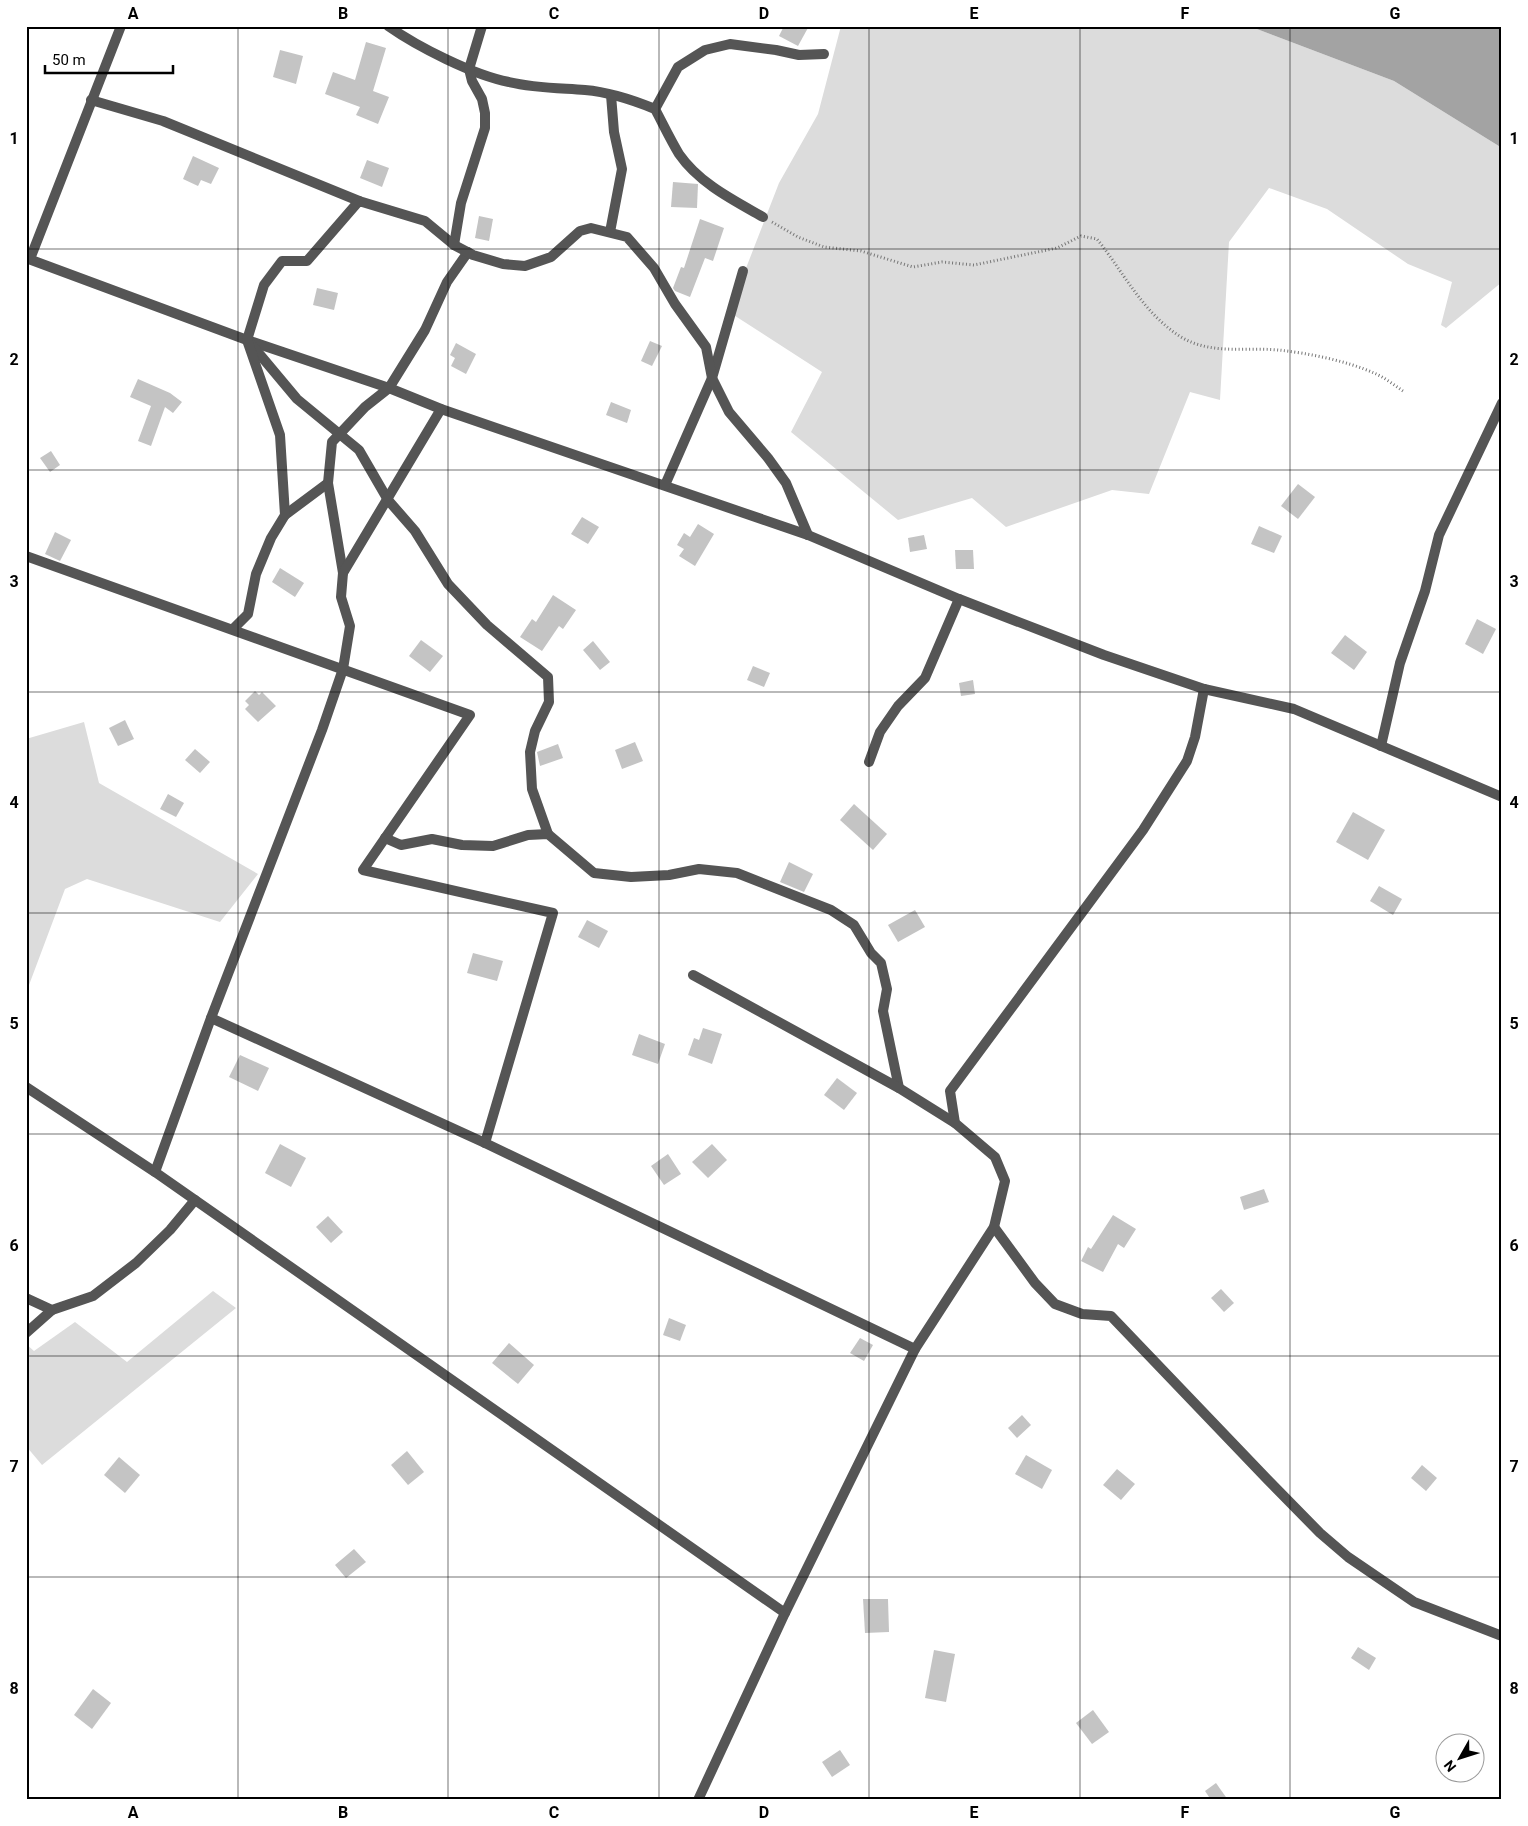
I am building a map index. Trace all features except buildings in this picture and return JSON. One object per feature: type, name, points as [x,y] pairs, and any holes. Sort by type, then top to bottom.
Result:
[{"type":"street","points":[[121,26],[28,259],[247,340],[389,388],[441,409],[808,535],[958,599],[1104,655],[1204,689],[1294,709],[1502,796]]},
{"type":"street","points":[[388,26],[469,69],[508,82],[552,90],[586,90],[611,94],[655,108],[680,155],[699,176],[715,189],[763,217]]},
{"type":"street","points":[[454,245],[461,203],[485,128],[486,113],[482,99],[472,82],[469,69],[482,26]]},
{"type":"street","points":[[655,108],[678,67],[705,50],[730,44],[799,55],[824,54]]},
{"type":"street","points":[[610,232],[622,169],[614,132],[611,94]]},
{"type":"street","points":[[90,100],[163,121],[359,201],[425,221],[454,245],[503,264],[525,266],[551,257],[580,232],[591,228],[628,237],[654,268],[675,304],[706,347],[712,378],[729,412],[768,458],[786,483],[808,535]]},
{"type":"street","points":[[285,516],[280,435],[247,340],[264,284],[282,261],[307,261],[359,201]]},
{"type":"street","points":[[155,1172],[211,1018],[322,730],[342,669],[350,626],[341,596],[343,574],[328,483],[332,442],[365,407],[389,388],[425,330],[447,282],[468,252]]},
{"type":"street","points":[[665,485],[712,378],[743,271]]},
{"type":"street","points":[[247,340],[297,399],[359,450],[388,500],[415,531],[448,584],[487,625],[548,677],[549,702],[536,731],[530,752],[532,789],[548,834],[594,873],[631,877],[669,875],[699,869],[737,873],[831,910],[854,926],[871,953],[881,963],[887,989],[883,1011],[898,1088]]},
{"type":"street","points":[[1381,746],[1400,663],[1424,591],[1439,535],[1502,403]]},
{"type":"street","points":[[343,574],[441,409]]},
{"type":"street","points":[[233,629],[248,614],[256,574],[271,538],[285,516],[328,483]]},
{"type":"street","points":[[26,556],[233,629],[470,716],[363,870],[553,913],[485,1143]]},
{"type":"street","points":[[869,762],[880,732],[898,706],[925,678],[958,599]]},
{"type":"street","points":[[955,1122],[950,1091],[1144,830],[1187,760],[1196,737],[1204,689]]},
{"type":"street","points":[[385,838],[401,845],[432,839],[462,846],[494,846],[528,835],[548,834]]},
{"type":"street","points":[[693,975],[898,1088],[955,1122],[995,1158],[1005,1181],[994,1226],[915,1349],[785,1613],[698,1800]]},
{"type":"street","points":[[211,1018],[485,1143],[915,1349]]},
{"type":"street","points":[[26,1087],[155,1172],[785,1613]]},
{"type":"street","points":[[26,1333],[52,1310],[93,1296],[136,1264],[170,1230],[195,1200]]},
{"type":"street","points":[[994,1226],[1035,1282],[1055,1304],[1082,1314],[1111,1316],[1117,1321],[1267,1480],[1320,1533],[1348,1556],[1414,1602],[1502,1636]]},
{"type":"street","points":[[26,1298],[52,1310]]},
{"type":"path","points":[[763,217],[798,236],[824,247],[861,251],[913,267],[942,262],[974,265],[1057,248],[1081,236],[1097,239],[1142,302],[1160,322],[1182,338],[1207,348],[1279,350],[1343,362],[1375,373],[1403,391]]},
{"type":"shaded area","points":[[841,26],[1249,26],[1394,81],[1502,148],[1502,282],[1446,328],[1441,325],[1452,282],[1408,264],[1327,209],[1269,188],[1229,242],[1220,400],[1190,392],[1149,494],[1112,490],[1006,527],[972,498],[898,520],[791,432],[822,372],[729,312],[779,183],[818,114]]},
{"type":"shaded area","points":[[1249,26],[1502,26],[1502,148],[1394,81]]},
{"type":"shaded area","points":[[84,722],[99,783],[258,874],[220,922],[87,879],[65,889],[26,993],[26,739]]},
{"type":"shaded area","points":[[213,1291],[236,1308],[42,1465],[26,1446],[26,1344],[34,1351],[75,1322],[127,1362]]}]
